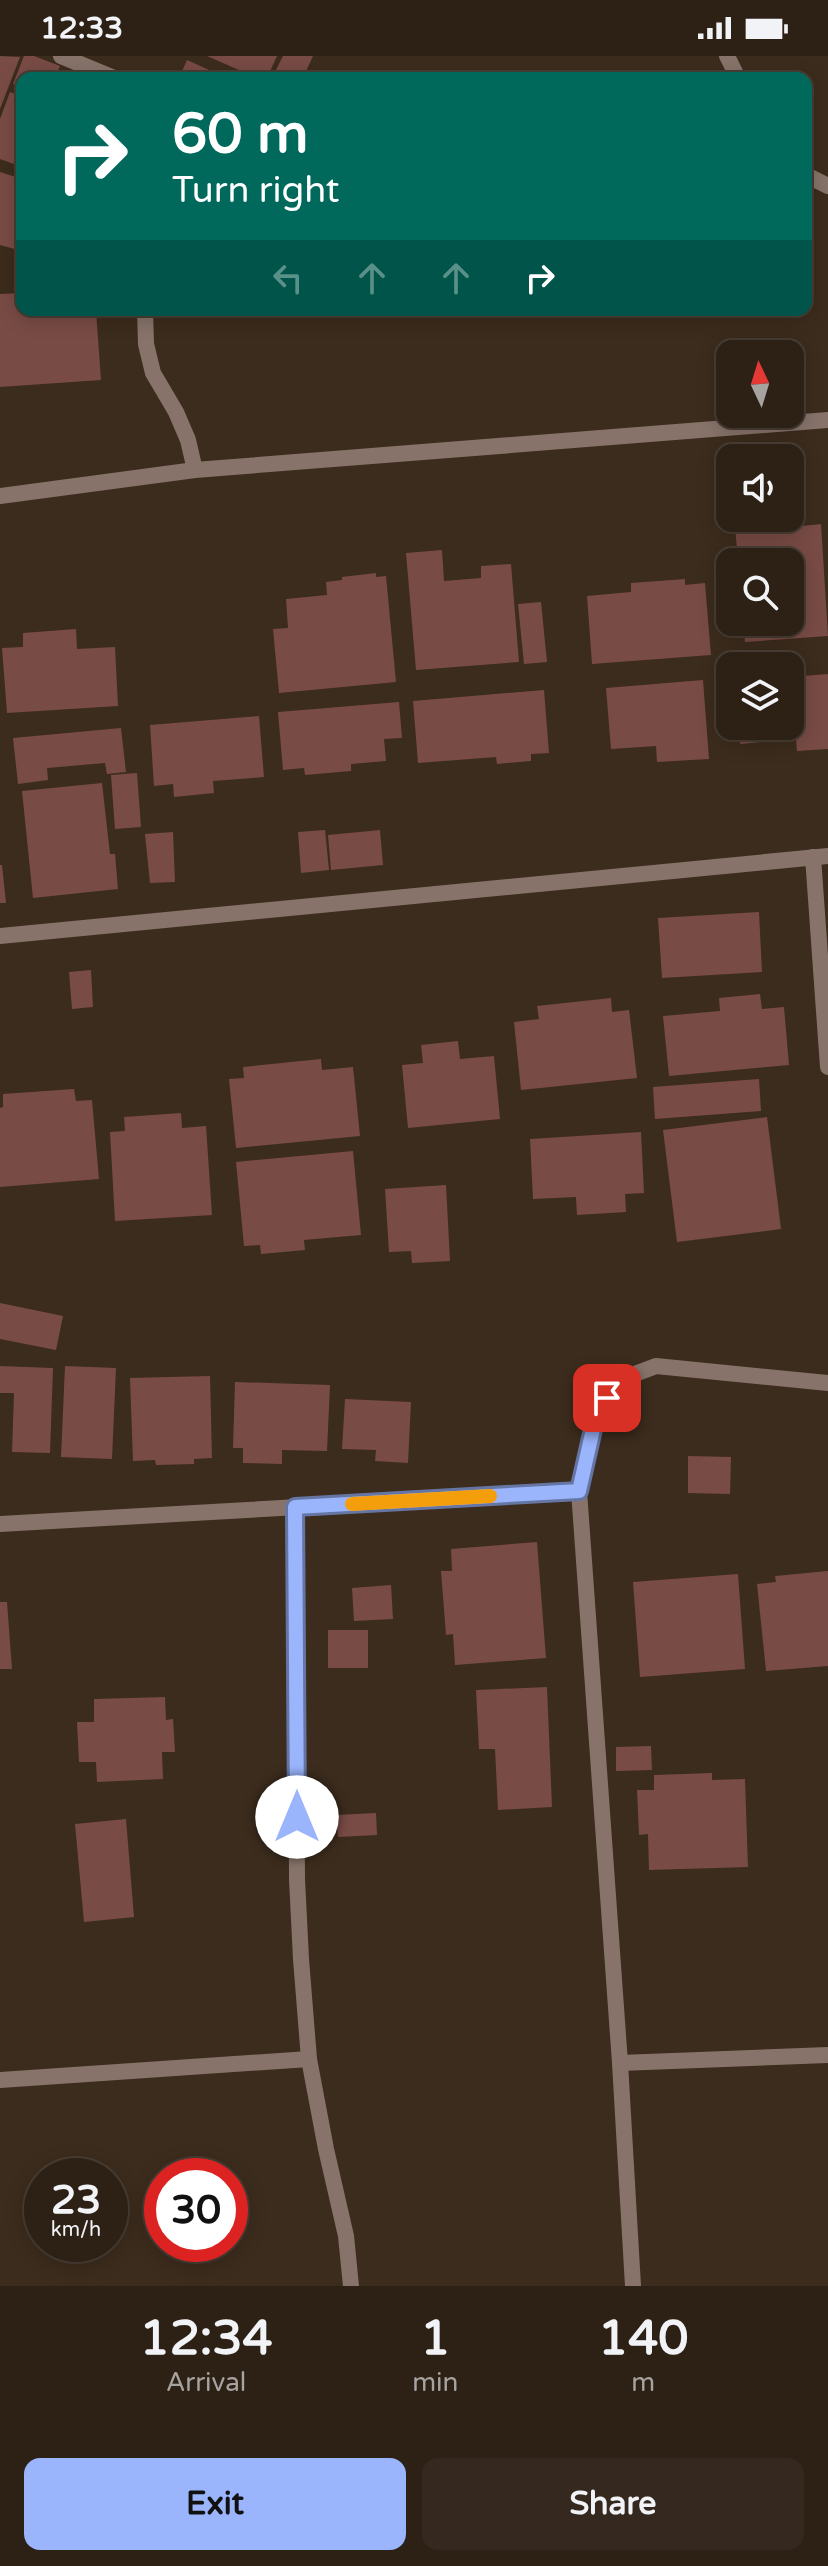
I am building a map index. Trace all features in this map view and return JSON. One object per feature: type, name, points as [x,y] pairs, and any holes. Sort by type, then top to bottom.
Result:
[{"type":"street","points":[[61,56],[100,72]]},
{"type":"street","points":[[145,316],[146,344],[153,373],[176,412],[188,440],[195,470]]},
{"type":"street","points":[[0,496],[195,470],[828,420]]},
{"type":"street","points":[[0,936],[820,856],[828,1067]]},
{"type":"street","points":[[633,2286],[579,1491],[596,1416],[619,1380],[656,1366],[828,1383]]},
{"type":"street","points":[[0,1524],[579,1491]]},
{"type":"street","points":[[295,1507],[297,1879],[309,2059],[346,2236],[351,2286]]},
{"type":"street","points":[[620,2063],[828,2055]]},
{"type":"street","points":[[0,2080],[309,2059]]},
{"type":"building","points":[[0,56],[20,57],[0,109]]},
{"type":"building","points":[[24,56],[34,56],[60,66],[58,72],[18,72]]},
{"type":"building","points":[[207,56],[277,56],[270,72],[243,72]]},
{"type":"building","points":[[283,56],[313,56],[306,72],[275,72]]},
{"type":"building","points":[[187,60],[214,72],[182,72]]},
{"type":"building","points":[[10,92],[16,94],[16,165],[0,159],[0,119]]},
{"type":"building","points":[[0,172],[16,177],[16,249],[0,245]]},
{"type":"building","points":[[16,293],[16,316],[96,316],[101,380],[0,387],[0,294]]},
{"type":"building","points":[[821,524],[828,636],[745,642],[744,636],[804,636],[804,548],[737,548],[736,532],[804,532],[804,526]]},
{"type":"building","points":[[442,550],[444,581],[481,578],[481,566],[511,564],[519,662],[416,670],[406,553]]},
{"type":"building","points":[[376,573],[376,577],[386,576],[396,682],[279,693],[273,629],[288,628],[286,599],[327,595],[326,582]]},
{"type":"building","points":[[685,579],[685,585],[705,583],[711,655],[592,664],[587,596],[631,592],[631,583]]},
{"type":"building","points":[[541,602],[547,662],[524,664],[518,604]]},
{"type":"building","points":[[76,629],[77,649],[115,647],[118,706],[7,713],[2,648],[23,647],[23,633]]},
{"type":"building","points":[[828,674],[828,749],[797,751],[796,740],[804,740],[804,676]]},
{"type":"building","points":[[703,680],[709,759],[657,762],[656,746],[611,749],[606,688]]},
{"type":"building","points":[[544,690],[549,753],[531,754],[531,761],[497,764],[496,757],[418,763],[413,701]]},
{"type":"building","points":[[399,702],[402,738],[384,739],[386,761],[351,764],[351,771],[305,775],[304,768],[283,770],[278,712]]},
{"type":"building","points":[[259,716],[264,777],[213,781],[214,793],[174,797],[173,784],[154,786],[150,725]]},
{"type":"building","points":[[121,728],[126,772],[107,774],[105,763],[47,768],[48,780],[18,784],[13,738]]},
{"type":"building","points":[[740,740],[785,740],[740,744]]},
{"type":"building","points":[[137,773],[141,827],[115,829],[111,775]]},
{"type":"building","points":[[102,783],[110,854],[115,854],[118,889],[33,898],[22,791]]},
{"type":"building","points":[[325,830],[329,870],[301,873],[298,832]]},
{"type":"building","points":[[380,830],[383,865],[331,870],[328,835]]},
{"type":"building","points":[[173,832],[175,882],[150,883],[145,834]]},
{"type":"building","points":[[2,865],[6,903],[0,903]]},
{"type":"building","points":[[759,912],[762,972],[662,978],[658,918]]},
{"type":"building","points":[[91,970],[93,1007],[72,1009],[69,972]]},
{"type":"building","points":[[760,994],[762,1009],[784,1007],[789,1065],[669,1076],[663,1016],[720,1011],[719,998]]},
{"type":"building","points":[[611,998],[612,1012],[629,1010],[637,1078],[521,1090],[514,1022],[539,1019],[537,1006]]},
{"type":"building","points":[[458,1041],[460,1059],[494,1056],[500,1119],[408,1128],[402,1065],[423,1063],[421,1045]]},
{"type":"building","points":[[321,1059],[322,1070],[353,1067],[360,1136],[236,1148],[229,1079],[244,1078],[243,1067]]},
{"type":"building","points":[[759,1079],[761,1111],[655,1119],[653,1087]]},
{"type":"building","points":[[74,1089],[76,1101],[92,1100],[99,1179],[0,1187],[0,1108],[3,1107],[3,1094]]},
{"type":"building","points":[[181,1113],[182,1128],[206,1126],[212,1215],[115,1221],[110,1132],[125,1131],[124,1117]]},
{"type":"building","points":[[767,1117],[781,1229],[677,1242],[663,1130]]},
{"type":"building","points":[[641,1132],[644,1193],[625,1194],[626,1212],[577,1215],[576,1197],[533,1199],[530,1139]]},
{"type":"building","points":[[353,1151],[361,1235],[304,1240],[305,1250],[261,1254],[260,1245],[244,1246],[236,1162]]},
{"type":"building","points":[[446,1185],[450,1261],[412,1263],[411,1251],[389,1252],[385,1189]]},
{"type":"building","points":[[0,1303],[63,1316],[56,1350],[0,1339]]},
{"type":"building","points":[[0,1366],[53,1368],[50,1453],[12,1452],[14,1393],[0,1393]]},
{"type":"building","points":[[65,1366],[116,1368],[112,1459],[61,1457]]},
{"type":"building","points":[[210,1376],[212,1458],[194,1459],[194,1464],[156,1465],[155,1460],[133,1461],[130,1378]]},
{"type":"building","points":[[235,1382],[330,1385],[327,1451],[282,1450],[282,1464],[243,1463],[243,1448],[233,1448]]},
{"type":"building","points":[[345,1399],[411,1402],[408,1463],[375,1461],[376,1450],[342,1449]]},
{"type":"building","points":[[688,1456],[731,1457],[730,1494],[688,1493]]},
{"type":"building","points":[[537,1542],[546,1658],[455,1665],[453,1634],[446,1635],[441,1571],[452,1571],[451,1549]]},
{"type":"building","points":[[828,1571],[828,1666],[766,1671],[757,1584],[776,1582],[775,1576]]},
{"type":"building","points":[[738,1574],[745,1669],[640,1677],[633,1582]]},
{"type":"building","points":[[391,1585],[393,1619],[354,1621],[352,1588]]},
{"type":"building","points":[[0,1602],[7,1602],[12,1669],[0,1669]]},
{"type":"building","points":[[328,1630],[368,1630],[368,1668],[328,1668]]},
{"type":"building","points":[[547,1687],[552,1807],[498,1810],[495,1749],[479,1749],[476,1690]]},
{"type":"building","points":[[165,1697],[166,1720],[173,1719],[175,1752],[162,1752],[163,1779],[97,1782],[96,1762],[79,1762],[77,1722],[94,1722],[94,1699]]},
{"type":"building","points":[[651,1746],[652,1770],[616,1771],[616,1747]]},
{"type":"building","points":[[712,1773],[712,1780],[745,1779],[748,1867],[649,1870],[648,1834],[639,1835],[637,1790],[654,1790],[654,1775]]},
{"type":"building","points":[[376,1813],[377,1835],[338,1837],[336,1815]]},
{"type":"building","points":[[126,1819],[134,1917],[84,1922],[75,1824]]},
{"type":"slow traffic","points":[[352,1504],[490,1496]]},
{"type":"route","points":[[297,1817],[295,1507],[579,1491],[596,1416],[607,1398]]}]
